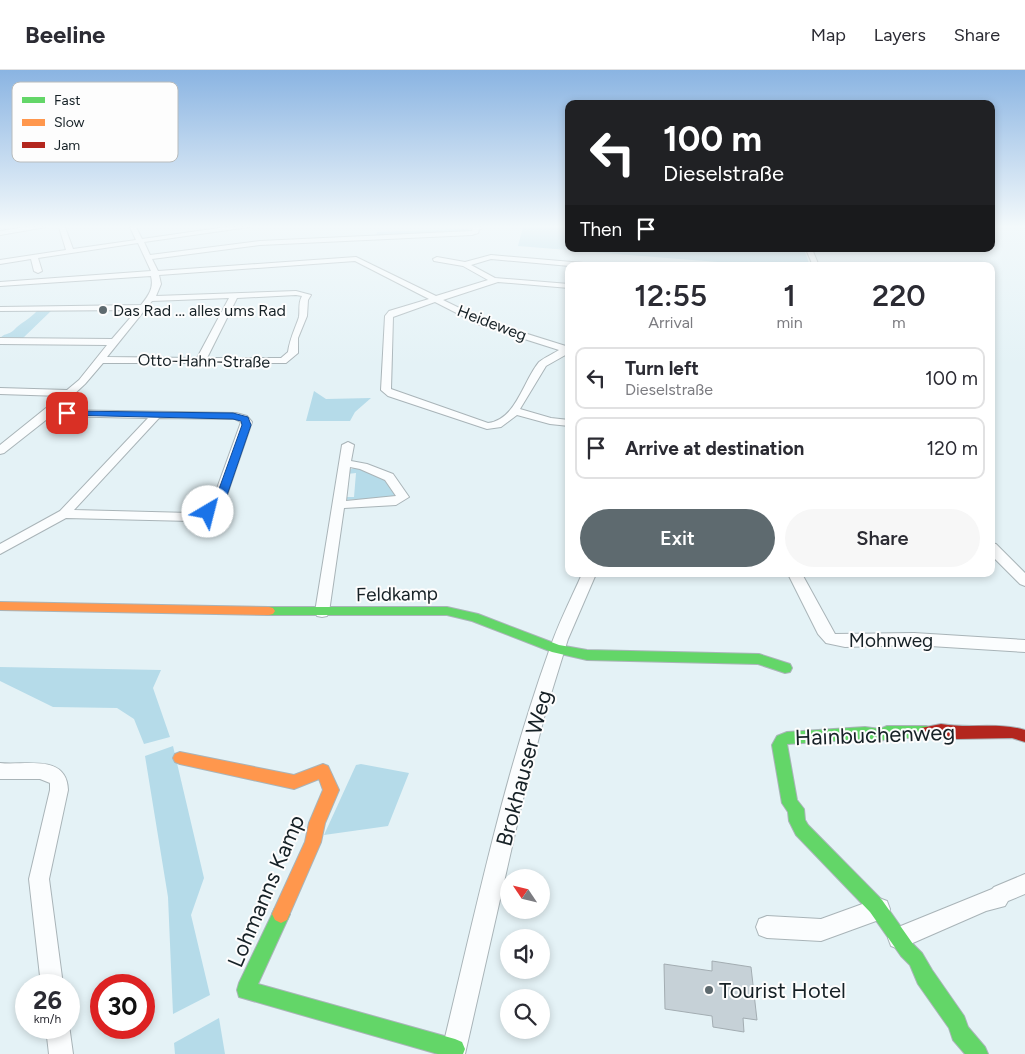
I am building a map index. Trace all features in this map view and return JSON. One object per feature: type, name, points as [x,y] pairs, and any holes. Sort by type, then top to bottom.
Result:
[{"type":"street","name":"Heideweg","points":[[0,284],[143,273]]},
{"type":"street","points":[[0,451],[71,393],[101,360],[150,299],[157,284],[155,273]]},
{"type":"street","name":"Heideweg","points":[[383,273],[483,323],[565,349]]},
{"type":"street","points":[[480,273],[495,281]]},
{"type":"street","points":[[565,286],[495,281],[390,314],[386,391],[489,427],[498,425],[515,411],[543,365],[565,352]]},
{"type":"street","points":[[563,295],[565,291]]},
{"type":"street","name":"Otto-Hahn-Straße","points":[[101,360],[276,362],[286,360],[293,353],[294,338],[303,316],[304,300],[307,295],[296,293],[150,299]]},
{"type":"street","points":[[200,361],[234,296]]},
{"type":"street","points":[[0,309],[143,307]]},
{"type":"street","points":[[0,341],[116,342]]},
{"type":"street","points":[[0,391],[71,393]]},
{"type":"street","points":[[515,411],[550,421],[565,423]]},
{"type":"street","points":[[48,413],[236,416],[247,421],[217,506],[204,514],[191,517],[64,514]]},
{"type":"street","points":[[0,550],[64,514],[156,415]]},
{"type":"street","points":[[322,612],[348,444]]},
{"type":"street","points":[[339,505],[396,501],[403,497],[390,478],[360,465],[345,463]]},
{"type":"street","points":[[995,551],[1025,581]]},
{"type":"street","name":"Brokhauser Weg","points":[[454,1051],[505,835],[536,718],[557,649],[588,577]]},
{"type":"street","name":"Mohnweg","points":[[797,577],[824,630],[832,639],[844,641],[934,640],[1025,646]]},
{"type":"street","name":"Feldkamp","points":[[0,606],[322,612],[432,609],[459,612],[557,649],[587,655],[759,659],[785,668]]},
{"type":"street","name":"Hainbuchenweg","points":[[978,1054],[960,1033],[957,1023],[925,977],[922,967],[879,909],[868,901],[860,888],[799,826],[798,814],[790,803],[780,748],[782,740],[787,738],[865,733],[881,735],[887,732],[936,732],[941,730],[957,732],[1012,732],[1025,736]]},
{"type":"street","name":"Lohmanns Kamp","points":[[180,758],[294,782],[323,771],[331,790],[317,823],[313,842],[246,990],[454,1051]]},
{"type":"street","points":[[0,772],[37,771],[55,775],[60,782],[38,879],[51,974]]},
{"type":"street","points":[[899,938],[986,901],[998,900],[1001,894],[1025,884]]},
{"type":"street","points":[[767,927],[821,930],[879,909]]},
{"type":"street","points":[[59,1039],[61,1054]]},
{"type":"shaded area","points":[[37,311],[51,311],[22,339],[0,339],[12,332]]},
{"type":"shaded area","points":[[314,391],[326,399],[371,398],[355,412],[350,421],[306,421]]},
{"type":"shaded area","points":[[360,468],[386,479],[397,496],[394,498],[344,500],[344,497],[354,497],[356,473],[347,474],[348,470]]},
{"type":"shaded area","points":[[0,667],[161,670],[153,688],[170,737],[144,744],[134,719],[117,708],[53,707],[0,681]]},
{"type":"shaded area","points":[[173,746],[204,878],[191,915],[210,995],[173,1014],[168,897],[145,756]]},
{"type":"shaded area","points":[[361,764],[409,773],[388,826],[324,835],[356,765]]},
{"type":"shaded area","points":[[219,1018],[225,1054],[175,1054],[174,1043]]},
{"type":"building","name":"Tourist Hotel","points":[[712,961],[751,967],[757,1020],[743,1018],[744,1032],[713,1027],[712,1016],[665,1009],[664,964],[712,971]]},
{"type":"traffic: fast","points":[[269,611],[447,611],[474,617],[557,649],[587,655],[759,659],[785,668]]},
{"type":"traffic: fast","points":[[926,732],[887,732],[881,735],[865,733],[787,738],[782,740],[779,745],[790,803],[796,809],[797,821],[802,830],[876,906],[907,950],[916,959],[925,977],[957,1023],[960,1033],[978,1054]]},
{"type":"traffic: fast","points":[[281,914],[246,990],[455,1049]]},
{"type":"traffic: slow","points":[[0,606],[269,611]]},
{"type":"traffic: slow","points":[[180,758],[294,782],[323,771],[331,790],[317,823],[313,842],[281,914]]},
{"type":"traffic: jam","points":[[926,732],[941,730],[957,733],[1012,732],[1025,736]]},
{"type":"place","name":"Das Rad ... alles ums Rad","points":[[103,310]]},
{"type":"place","name":"Tourist Hotel","points":[[709,990]]},
{"type":"route","points":[[67,413],[238,416],[243,418],[247,421],[247,425],[218,504],[208,512]]}]
